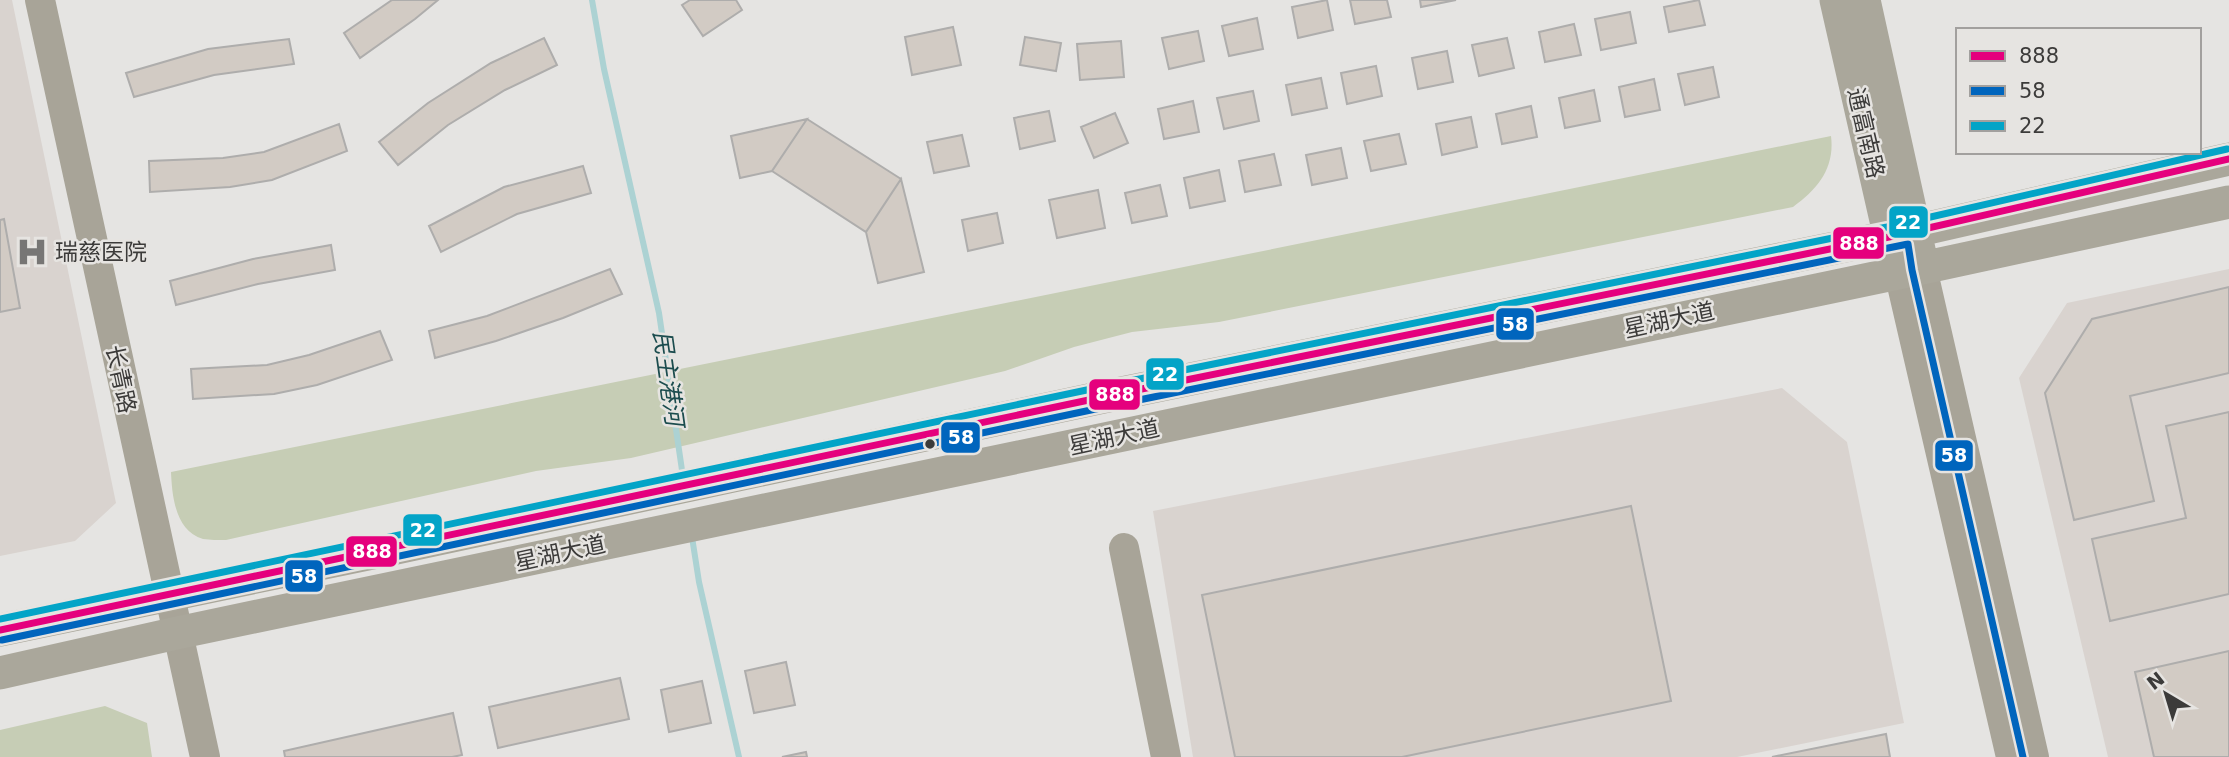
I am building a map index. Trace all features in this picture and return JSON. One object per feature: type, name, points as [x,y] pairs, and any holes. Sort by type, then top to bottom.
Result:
[{"type":"main road","name":"长青路","points":[[40,0],[205,757]]},
{"type":"main road","name":"通富南路","points":[[1836,0],[1903,234]]},
{"type":"main road","name":"通富南路","points":[[1864,0],[1903,234],[2011,757]]},
{"type":"main road","name":"星湖大道","points":[[0,631],[1122,393],[1903,234],[2229,159]]},
{"type":"main road","name":"星湖大道","points":[[0,673],[177,633],[2229,202]]},
{"type":"main road","name":"通富南路","points":[[1911,270],[2034,757]]},
{"type":"main road","points":[[1124,548],[1166,757]]},
{"type":"shaded area","name":"瑞慈医院","points":[[0,0],[12,0],[116,503],[75,541],[0,556]]},
{"type":"shaded area","points":[[2229,269],[2229,757],[2108,757],[2019,378],[2067,303]]},
{"type":"shaded area","points":[[1782,388],[1847,442],[1904,723],[1737,757],[1193,757],[1153,511]]},
{"type":"green space","points":[[1831,136],[1832,148],[1823,177],[1810,193],[1793,207],[1219,322],[1132,332],[1074,347],[1005,371],[631,458],[536,471],[226,540],[203,539],[194,535],[181,520],[174,501],[171,472]]},
{"type":"green space","points":[[105,706],[147,723],[152,757],[0,757],[0,730]]},
{"type":"building","points":[[392,0],[438,0],[360,58],[344,33]]},
{"type":"building","points":[[690,0],[736,0],[742,10],[703,36],[682,5]]},
{"type":"building","points":[[1327,0],[1333,30],[1298,38],[1292,7]]},
{"type":"building","points":[[1350,0],[1387,0],[1391,17],[1355,24]]},
{"type":"building","points":[[1420,0],[1456,0],[1421,7]]},
{"type":"building","points":[[1699,0],[1705,25],[1669,32],[1664,7]]},
{"type":"building","points":[[1630,12],[1636,43],[1601,50],[1595,19]]},
{"type":"building","points":[[1257,18],[1263,49],[1229,56],[1222,26]]},
{"type":"building","points":[[1574,24],[1581,55],[1545,62],[1539,32]]},
{"type":"building","points":[[953,27],[961,65],[912,75],[905,37]]},
{"type":"building","points":[[1198,31],[1204,61],[1169,69],[1162,38]]},
{"type":"building","points":[[1025,37],[1061,43],[1056,71],[1020,65]]},
{"type":"building","points":[[544,38],[557,65],[505,90],[448,125],[398,165],[379,142],[428,103],[491,63]]},
{"type":"building","points":[[1507,38],[1514,68],[1479,76],[1472,45]]},
{"type":"building","points":[[289,39],[294,64],[214,75],[134,97],[126,73],[208,49]]},
{"type":"building","points":[[1121,41],[1124,77],[1080,80],[1077,44]]},
{"type":"building","points":[[1447,51],[1453,82],[1418,89],[1412,58]]},
{"type":"building","points":[[1376,66],[1382,96],[1347,104],[1341,73]]},
{"type":"building","points":[[1713,67],[1719,97],[1685,105],[1678,74]]},
{"type":"building","points":[[1321,78],[1327,108],[1292,115],[1286,85]]},
{"type":"building","points":[[1654,79],[1660,110],[1625,117],[1619,87]]},
{"type":"building","points":[[1594,90],[1600,121],[1565,128],[1559,98]]},
{"type":"building","points":[[1253,91],[1259,121],[1224,129],[1217,98]]},
{"type":"building","points":[[1193,101],[1199,132],[1164,139],[1158,109]]},
{"type":"building","points":[[1531,106],[1537,137],[1502,144],[1496,114]]},
{"type":"building","points":[[1049,111],[1055,141],[1020,149],[1014,118]]},
{"type":"building","points":[[1115,113],[1128,143],[1094,158],[1081,127]]},
{"type":"building","points":[[1471,117],[1477,147],[1442,155],[1436,124]]},
{"type":"building","points":[[807,119],[772,171],[740,178],[731,136]]},
{"type":"building","points":[[807,119],[901,179],[866,232],[772,171]]},
{"type":"building","points":[[339,124],[347,151],[272,180],[230,187],[150,192],[149,161],[223,158],[264,152]]},
{"type":"building","points":[[1399,134],[1406,164],[1371,171],[1364,141]]},
{"type":"building","points":[[962,135],[969,166],[934,173],[927,142]]},
{"type":"building","points":[[1341,148],[1347,178],[1312,185],[1306,155]]},
{"type":"building","points":[[1274,154],[1281,185],[1245,192],[1239,161]]},
{"type":"building","points":[[583,166],[591,193],[517,214],[441,252],[429,226],[504,187]]},
{"type":"building","points":[[1219,170],[1225,201],[1190,208],[1184,178]]},
{"type":"building","points":[[901,179],[924,272],[878,283],[866,232]]},
{"type":"building","points":[[1160,185],[1167,216],[1132,223],[1125,193]]},
{"type":"building","points":[[1098,190],[1105,228],[1057,238],[1049,200]]},
{"type":"building","points":[[997,213],[1003,243],[968,251],[962,220]]},
{"type":"building","points":[[4,219],[20,308],[0,312],[0,220]]},
{"type":"building","points":[[331,245],[335,270],[258,284],[176,305],[170,281],[253,259]]},
{"type":"building","points":[[610,269],[622,294],[496,341],[435,358],[429,331],[487,316]]},
{"type":"building","points":[[2229,287],[2229,373],[2130,396],[2154,501],[2074,520],[2045,393],[2092,319]]},
{"type":"building","points":[[380,331],[392,360],[317,385],[274,394],[193,399],[191,369],[267,365],[309,355]]},
{"type":"building","points":[[2229,412],[2229,594],[2110,621],[2092,539],[2186,518],[2166,426]]},
{"type":"building","points":[[1631,506],[1671,701],[1402,757],[1235,757],[1202,595]]},
{"type":"building","points":[[2229,651],[2229,757],[2154,757],[2135,672]]},
{"type":"building","points":[[786,662],[795,705],[754,713],[745,671]]},
{"type":"building","points":[[620,678],[629,719],[498,748],[489,707]]},
{"type":"building","points":[[702,681],[711,723],[669,732],[661,690]]},
{"type":"building","points":[[453,713],[462,755],[285,757],[284,751]]},
{"type":"building","points":[[1886,734],[1890,757],[1772,757]]},
{"type":"building","points":[[806,752],[807,757],[782,757]]},
{"type":"waterway","name":"民主港河","points":[[592,0],[604,69],[659,313],[683,477]]},
{"type":"waterway","name":"民主港河","points":[[692,537],[699,582],[739,757]]},
{"type":"transit line","name":"22","points":[[0,619],[1120,383],[1887,227],[2227,149]]},
{"type":"transit line","name":"888","points":[[0,630],[1122,393],[1889,237],[2229,159]]},
{"type":"transit line","name":"58","points":[[2,640],[1124,403],[1908,244],[2023,757]]},
{"type":"place","name":"瑞慈医院","points":[[32,252]]}]
